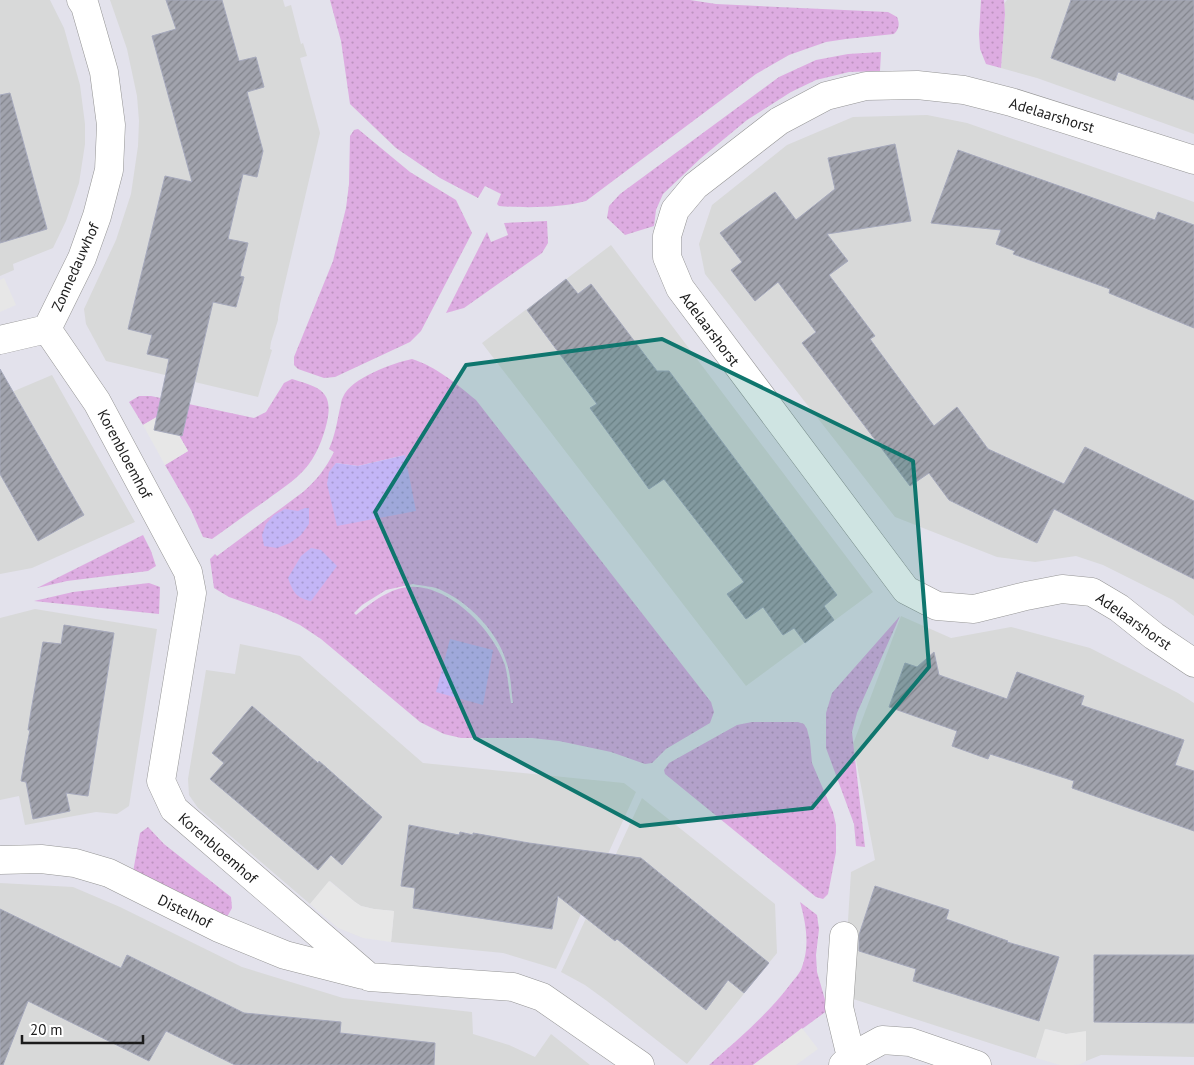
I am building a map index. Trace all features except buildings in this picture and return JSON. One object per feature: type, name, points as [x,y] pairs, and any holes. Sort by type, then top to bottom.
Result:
[{"type":"street","name":"Zonnedauwhof","points":[[47,329],[82,258],[97,216],[109,170],[111,125],[104,72],[85,6],[81,0]]},
{"type":"street","name":"Adelaarshorst","points":[[1194,160],[1011,102],[964,90],[917,85],[866,86],[826,96],[779,121],[696,186],[675,210],[667,236],[667,257],[680,288],[906,590],[937,606],[974,609],[1062,589],[1092,592],[1119,608],[1154,636],[1194,663]]},
{"type":"street","points":[[0,340],[47,329]]},
{"type":"street","name":"Korenbloemhof","points":[[47,329],[97,402],[188,572],[192,593],[162,781],[174,809],[369,976]]},
{"type":"street","name":"Distelhof","points":[[0,860],[40,859],[76,863],[109,873],[219,928],[285,955],[369,976]]},
{"type":"street","points":[[844,936],[838,1007],[847,1061],[882,1040],[910,1042],[977,1065]]},
{"type":"street","points":[[369,976],[513,987],[542,997],[640,1065]]},
{"type":"highlighted area","points":[[662,339],[913,461],[929,667],[812,808],[640,826],[475,738],[375,512],[466,365]]},
{"type":"shaded area","points":[[0,0],[50,0],[64,28],[80,85],[85,124],[85,144],[79,183],[66,221],[53,248],[13,264],[14,270],[0,276]]},
{"type":"shaded area","points":[[110,0],[283,0],[285,7],[291,5],[301,44],[303,43],[307,56],[300,58],[320,133],[280,304],[278,320],[271,342],[270,349],[272,350],[258,397],[106,361],[86,324],[84,309],[116,240],[131,194],[138,146],[137,96],[127,49]]},
{"type":"shaded area","points":[[330,0],[690,0],[716,4],[888,12],[897,17],[899,24],[894,34],[826,42],[789,55],[756,74],[586,201],[554,206],[509,207],[499,206],[497,204],[501,194],[485,186],[478,198],[440,178],[396,148],[350,104],[341,41]]},
{"type":"shaded area","points":[[981,0],[1004,0],[1005,14],[1001,68],[986,64],[980,49]]},
{"type":"shaded area","points":[[1007,0],[1194,0],[1194,134],[1037,78],[1001,68],[1004,4]]},
{"type":"shaded area","points":[[881,52],[880,71],[849,72],[816,80],[791,92],[747,120],[701,158],[663,194],[656,210],[654,226],[625,235],[607,218],[609,206],[620,194],[779,77],[816,60],[848,54]]},
{"type":"shaded area","points":[[927,115],[967,123],[1194,202],[1194,616],[1173,600],[1103,565],[1076,556],[1035,562],[997,557],[895,517],[705,274],[699,244],[712,205],[787,145],[853,117]]},
{"type":"shaded area","points":[[358,129],[410,172],[456,200],[472,233],[421,331],[410,342],[335,377],[324,378],[298,369],[294,365],[294,357],[333,261],[346,208],[349,184],[350,136],[354,130]]},
{"type":"shaded area","points":[[547,221],[548,243],[542,253],[464,308],[446,313],[487,232],[491,242],[508,235],[504,223]]},
{"type":"shaded area","points":[[611,245],[873,592],[746,686],[482,343]]},
{"type":"shaded area","points":[[4,278],[16,305],[0,312],[0,280]]},
{"type":"shaded area","points":[[412,359],[429,366],[454,382],[476,400],[711,702],[714,712],[710,723],[666,749],[652,763],[645,764],[611,752],[559,741],[532,738],[461,738],[444,734],[420,722],[321,639],[300,625],[277,614],[229,597],[214,588],[210,559],[215,554],[217,556],[303,492],[324,469],[334,452],[329,449],[342,400],[347,390],[373,372]],"holes":[[[405,455],[327,484],[336,463],[358,466]],[[413,584],[439,589],[453,597],[473,612],[491,631],[507,664],[513,703],[511,703],[505,665],[499,651],[477,621],[448,597],[431,590],[414,587],[398,589],[371,603],[356,615],[354,613],[362,605],[386,590]]]},
{"type":"shaded area","points":[[52,375],[135,522],[32,568],[0,574],[0,397]]},
{"type":"shaded area","points":[[292,379],[316,388],[326,396],[329,411],[327,422],[315,454],[304,470],[282,489],[212,539],[203,537],[191,510],[165,465],[188,451],[166,412],[143,425],[129,402],[139,396],[151,396],[254,418],[266,412],[284,383]]},
{"type":"shaded area","points":[[165,412],[188,451],[165,465],[143,425]]},
{"type":"shaded area","points":[[143,535],[156,566],[148,571],[67,581],[37,588]]},
{"type":"shaded area","points":[[149,583],[160,587],[159,614],[34,601],[73,592]]},
{"type":"shaded area","points":[[35,609],[157,629],[129,806],[117,814],[96,812],[25,825],[19,796],[0,800],[0,618]]},
{"type":"shaded area","points":[[900,616],[857,713],[852,732],[865,847],[856,846],[854,824],[826,748],[826,713],[832,693]]},
{"type":"shaded area","points":[[901,616],[951,638],[1011,627],[1090,648],[1194,703],[1194,1057],[1101,1055],[1086,1061],[1086,1032],[1066,1034],[1046,1029],[1036,1058],[847,997],[844,985],[851,872],[875,860],[853,744]]},
{"type":"shaded area","points":[[240,644],[300,656],[423,763],[624,783],[636,792],[556,969],[503,953],[391,942],[394,911],[361,906],[330,881],[310,904],[198,808],[189,795],[188,779],[206,670],[235,674]]},
{"type":"shaded area","points":[[752,722],[798,722],[804,724],[807,729],[812,763],[833,812],[836,825],[836,852],[828,894],[823,899],[816,897],[665,774],[664,770],[669,763],[737,725]]},
{"type":"shaded area","points":[[642,798],[775,904],[777,953],[687,1064],[607,1001],[585,985],[561,972]]},
{"type":"shaded area","points":[[148,827],[164,844],[231,897],[232,908],[227,917],[133,872],[140,833]]},
{"type":"shaded area","points":[[329,881],[361,906],[394,911],[391,942],[363,938],[338,928],[310,904]]},
{"type":"shaded area","points":[[0,883],[73,887],[120,907],[242,967],[343,998],[472,1012],[473,1034],[509,1045],[535,1057],[551,1034],[590,1065],[0,1065]]},
{"type":"shaded area","points":[[800,902],[817,915],[819,929],[816,955],[817,972],[828,1010],[753,1065],[709,1065],[761,1018],[800,972],[806,951],[806,943],[804,918]]},
{"type":"shaded area","points":[[802,1028],[818,1049],[796,1065],[753,1065]]},
{"type":"shaded area","points":[[1045,1029],[1066,1034],[1086,1031],[1086,1061],[1081,1064],[1060,1065],[1036,1058]]},
{"type":"sand","points":[[405,455],[416,511],[337,526],[327,484],[329,472],[336,463],[358,466]]},
{"type":"sand","points":[[309,508],[309,524],[301,535],[290,543],[277,548],[264,546],[262,535],[266,524],[274,515],[285,509],[298,511]]},
{"type":"sand","points":[[311,548],[321,550],[337,566],[311,601],[296,594],[288,578],[301,556]]},
{"type":"sand","points":[[450,639],[493,650],[483,705],[436,692]]}]
